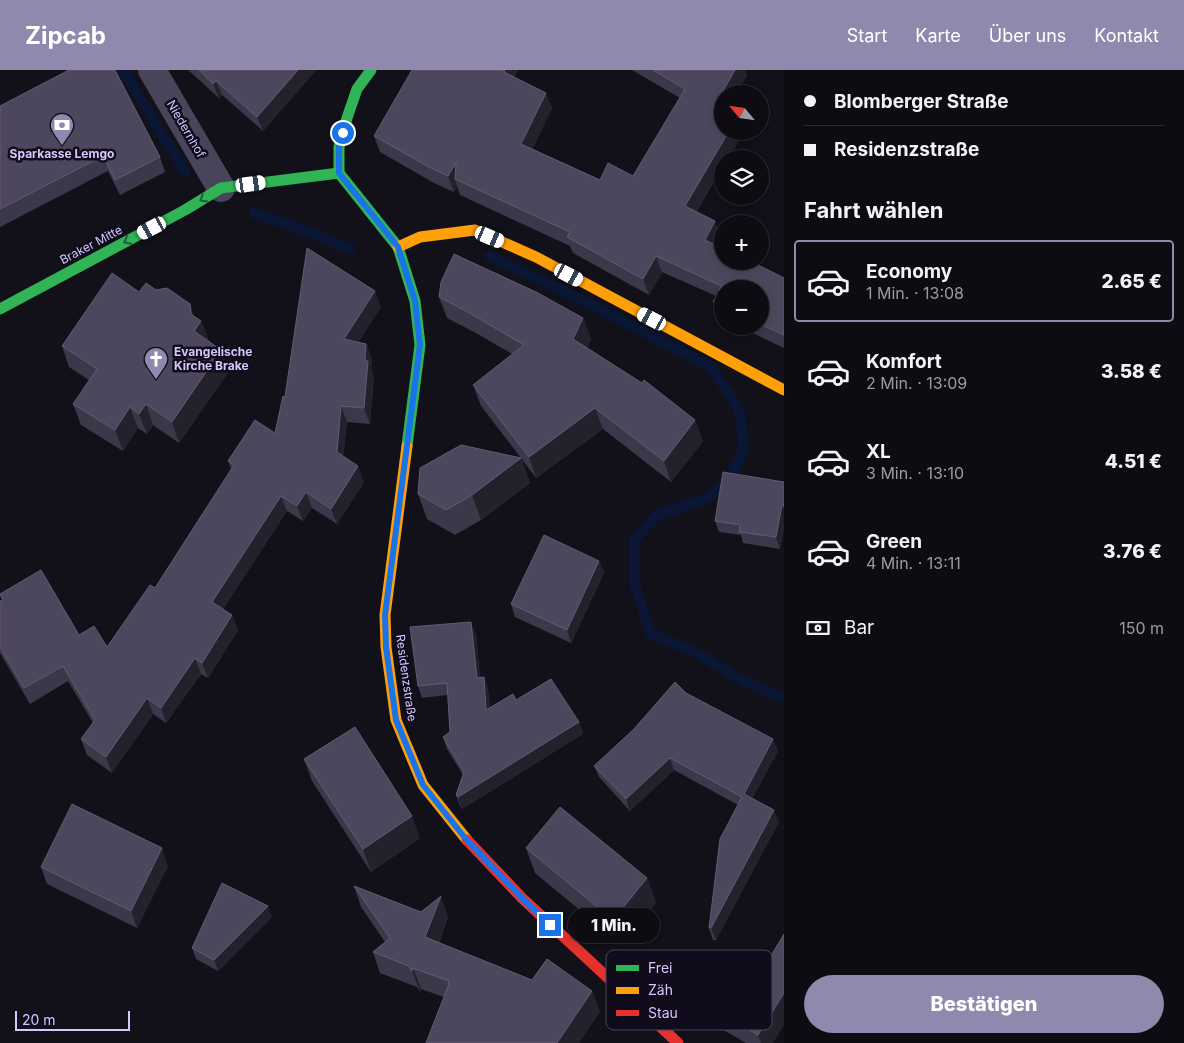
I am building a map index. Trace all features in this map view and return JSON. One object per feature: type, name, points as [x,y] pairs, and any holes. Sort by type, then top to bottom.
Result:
[{"type":"street","name":"Niedernhof","points":[[152,70],[221,188]]},
{"type":"street","points":[[339,173],[339,147],[347,118],[357,89],[371,70]]},
{"type":"street","name":"Braker Mitte","points":[[0,309],[186,210],[221,188],[339,173]]},
{"type":"street","name":"Residenzstraße","points":[[339,173],[398,247],[415,301],[420,345],[385,615],[386,647],[396,720],[423,785],[465,838],[522,898],[606,976]]},
{"type":"street","points":[[398,247],[420,237],[475,230],[536,257],[784,390]]},
{"type":"street","name":"Residenzstraße","points":[[664,1030],[678,1043]]},
{"type":"building","points":[[69,70],[115,70],[160,157],[115,180],[103,156],[0,209],[0,106]]},
{"type":"building","points":[[199,70],[298,70],[257,117],[216,81],[213,84]]},
{"type":"building","points":[[412,70],[505,70],[504,72],[546,93],[521,144],[600,180],[608,163],[633,176],[685,89],[653,70],[735,70],[726,85],[714,85],[714,140],[724,140],[718,150],[714,150],[714,157],[685,206],[714,220],[705,240],[714,244],[714,270],[768,270],[784,278],[784,335],[769,328],[769,280],[714,280],[714,283],[656,256],[643,279],[567,237],[570,232],[455,179],[456,163],[448,176],[374,136]]},
{"type":"building","points":[[307,248],[375,291],[344,339],[366,344],[365,361],[368,361],[364,408],[341,406],[337,452],[358,466],[331,509],[306,492],[297,506],[281,496],[212,602],[232,615],[202,663],[195,658],[161,708],[147,698],[106,757],[81,739],[95,720],[63,666],[24,688],[0,647],[0,601],[3,600],[0,594],[41,570],[79,635],[94,626],[107,647],[150,585],[155,588],[234,465],[228,461],[255,420],[275,433],[283,396],[285,397]]},
{"type":"building","points":[[454,254],[538,293],[583,318],[573,339],[642,383],[644,380],[695,420],[664,461],[595,408],[529,457],[473,385],[524,345],[439,297],[441,282]]},
{"type":"building","name":"Evangelische Kirche Brake","points":[[112,273],[139,292],[146,283],[156,290],[167,288],[190,304],[191,314],[201,321],[194,331],[221,350],[172,422],[146,404],[139,414],[130,407],[115,430],[73,404],[97,369],[62,346]]},
{"type":"building","points":[[461,445],[521,458],[472,495],[446,510],[418,494],[420,468]]},
{"type":"building","points":[[723,472],[784,482],[784,506],[782,505],[776,537],[739,532],[740,525],[715,521]]},
{"type":"building","points":[[544,535],[599,561],[567,630],[511,604]]},
{"type":"building","points":[[471,622],[477,678],[484,677],[486,710],[513,694],[516,700],[551,679],[579,722],[458,797],[456,795],[464,772],[443,737],[450,732],[447,683],[418,686],[410,627]]},
{"type":"building","points":[[675,682],[686,693],[773,739],[744,794],[774,810],[711,928],[709,928],[720,839],[742,797],[670,758],[626,799],[594,766],[634,729]]},
{"type":"building","points":[[355,727],[412,816],[363,849],[304,759]]},
{"type":"building","points":[[72,804],[162,848],[131,911],[41,867]]},
{"type":"building","points":[[560,807],[647,878],[613,920],[526,848]]},
{"type":"building","points":[[222,883],[268,906],[214,960],[192,948]]},
{"type":"building","points":[[354,886],[421,912],[441,896],[425,937],[532,980],[547,959],[592,991],[557,1043],[426,1043],[449,981],[413,968],[412,971],[409,966],[373,952],[390,938]]},
{"type":"building","points":[[784,934],[784,993],[772,1012],[772,954]]},
{"type":"building","points":[[750,1030],[761,1030],[758,1035]]},
{"type":"waterway","points":[[123,70],[185,172]]},
{"type":"waterway","points":[[254,213],[304,230],[350,249]]},
{"type":"waterway","points":[[490,256],[596,307],[711,367],[739,409],[744,449],[728,483],[705,499],[657,515],[635,539],[634,581],[650,633],[695,652],[745,682],[784,698]]},
{"type":"traffic: fast","points":[[339,173],[339,147],[347,118],[357,89],[371,70]]},
{"type":"traffic: fast","points":[[339,173],[398,247],[415,301],[420,345],[407,446]]},
{"type":"traffic: fast","points":[[0,309],[185,210],[221,188],[339,173]]},
{"type":"traffic: slow","points":[[398,247],[420,237],[475,230],[536,257],[784,390]]},
{"type":"traffic: slow","points":[[407,446],[385,615],[386,647],[396,720],[423,785],[467,840]]},
{"type":"traffic: jam","points":[[467,840],[522,898],[606,976]]},
{"type":"traffic: jam","points":[[664,1030],[678,1043]]},
{"type":"place","name":"Sparkasse Lemgo","points":[[62,146]]},
{"type":"place","name":"Evangelische Kirche Brake","points":[[156,380]]},
{"type":"route","points":[[343,133],[339,147],[339,173],[398,247],[415,301],[420,345],[385,615],[386,647],[396,720],[423,785],[465,838],[550,925]]}]
